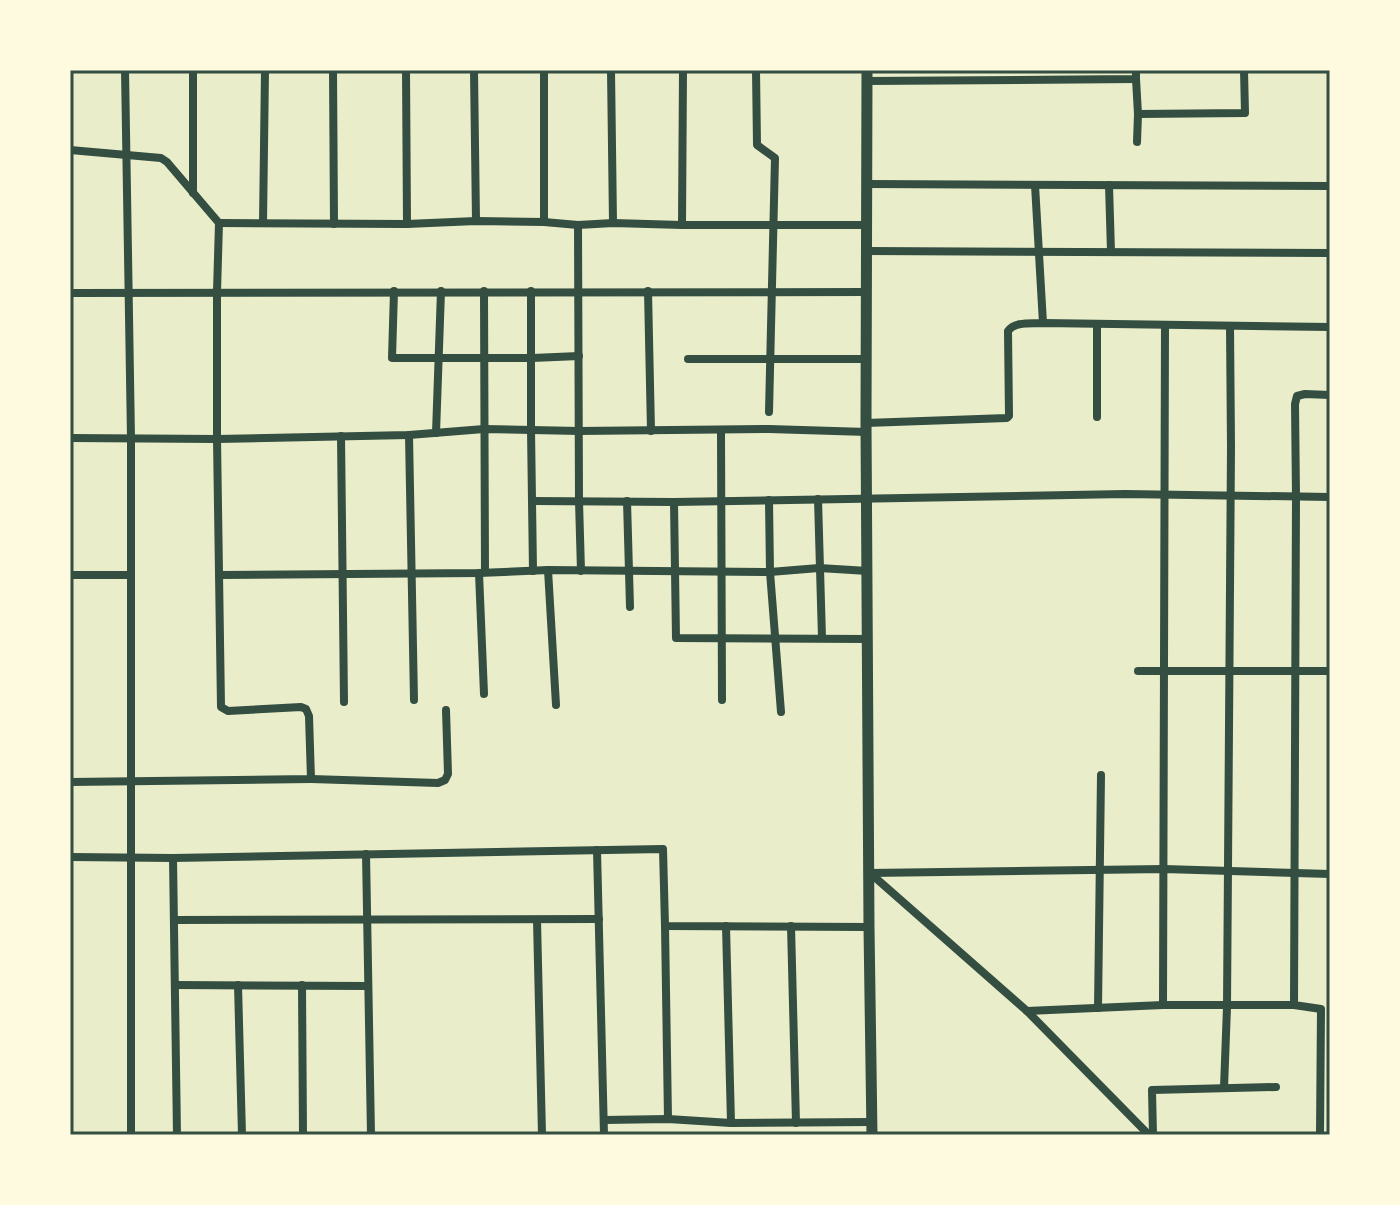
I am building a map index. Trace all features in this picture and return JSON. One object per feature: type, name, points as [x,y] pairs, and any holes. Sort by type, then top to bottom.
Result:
[{"type":"street","points":[[125,70],[131,438],[131,1135]]},
{"type":"street","points":[[193,70],[193,194]]},
{"type":"street","points":[[263,223],[265,70]]},
{"type":"street","points":[[333,70],[334,224]]},
{"type":"street","points":[[406,70],[407,224]]},
{"type":"street","points":[[474,70],[476,221]]},
{"type":"street","points":[[544,70],[544,222]]},
{"type":"street","points":[[611,70],[613,223]]},
{"type":"street","points":[[682,225],[683,70]]},
{"type":"street","points":[[756,70],[757,145],[775,158],[769,412]]},
{"type":"street","points":[[1028,70],[1028,81]]},
{"type":"street","points":[[1138,114],[1245,113],[1244,70]]},
{"type":"street","points":[[604,1120],[796,1123],[872,1129],[866,428],[867,76],[1028,81],[1136,75],[1137,142]]},
{"type":"street","points":[[70,150],[161,158],[219,223],[217,439],[221,707],[228,711],[306,709],[309,716],[311,779]]},
{"type":"street","points":[[867,184],[1330,186]]},
{"type":"street","points":[[1035,185],[1043,323]]},
{"type":"street","points":[[1109,185],[1111,252]]},
{"type":"street","points":[[219,223],[407,224],[476,221],[578,225],[867,225]]},
{"type":"street","points":[[578,225],[581,571]]},
{"type":"street","points":[[867,251],[1330,253]]},
{"type":"street","points":[[394,291],[392,358],[579,356]]},
{"type":"street","points":[[436,433],[441,291]]},
{"type":"street","points":[[484,291],[484,694]]},
{"type":"street","points":[[531,291],[533,571]]},
{"type":"street","points":[[648,291],[651,431]]},
{"type":"street","points":[[70,293],[867,292]]},
{"type":"street","points":[[1097,324],[1097,417]]},
{"type":"street","points":[[70,438],[409,435],[484,429],[721,431],[866,428],[1007,418],[1008,331],[1015,325],[1330,327]]},
{"type":"street","points":[[1163,1005],[1165,325]]},
{"type":"street","points":[[1224,1088],[1230,326]]},
{"type":"street","points":[[688,359],[867,359]]},
{"type":"street","points":[[1294,1005],[1295,404],[1297,396],[1330,395]]},
{"type":"street","points":[[721,431],[722,700]]},
{"type":"street","points":[[409,435],[414,700]]},
{"type":"street","points":[[341,436],[344,702]]},
{"type":"street","points":[[533,501],[1164,495],[1330,497]]},
{"type":"street","points":[[818,499],[822,638]]},
{"type":"street","points":[[769,500],[770,572],[781,712]]},
{"type":"street","points":[[627,501],[630,607]]},
{"type":"street","points":[[674,502],[676,638],[868,639]]},
{"type":"street","points":[[219,575],[548,570],[770,572],[819,568],[868,571]]},
{"type":"street","points":[[548,570],[556,705]]},
{"type":"street","points":[[70,575],[131,575]]},
{"type":"street","points":[[1138,671],[1330,671]]},
{"type":"street","points":[[70,782],[311,779],[438,783],[445,780],[448,774],[446,710]]},
{"type":"street","points":[[1098,1008],[1101,775]]},
{"type":"street","points":[[70,857],[663,849],[668,1119]]},
{"type":"street","points":[[597,850],[604,1135]]},
{"type":"street","points":[[366,854],[371,1135]]},
{"type":"street","points":[[173,858],[177,1135]]},
{"type":"street","points":[[869,873],[1164,869],[1330,874]]},
{"type":"street","points":[[869,873],[1027,1011],[1151,1135]]},
{"type":"street","points":[[174,920],[599,919]]},
{"type":"street","points":[[537,920],[542,1135]]},
{"type":"street","points":[[665,926],[869,927]]},
{"type":"street","points":[[726,926],[731,1123]]},
{"type":"street","points":[[791,926],[796,1123]]},
{"type":"street","points":[[175,985],[368,986]]},
{"type":"street","points":[[238,985],[242,1135]]},
{"type":"street","points":[[302,985],[303,1135]]},
{"type":"street","points":[[1027,1011],[1163,1005],[1294,1005],[1326,1009],[1320,1135]]},
{"type":"street","points":[[1151,1135],[1152,1090],[1276,1087]]}]
